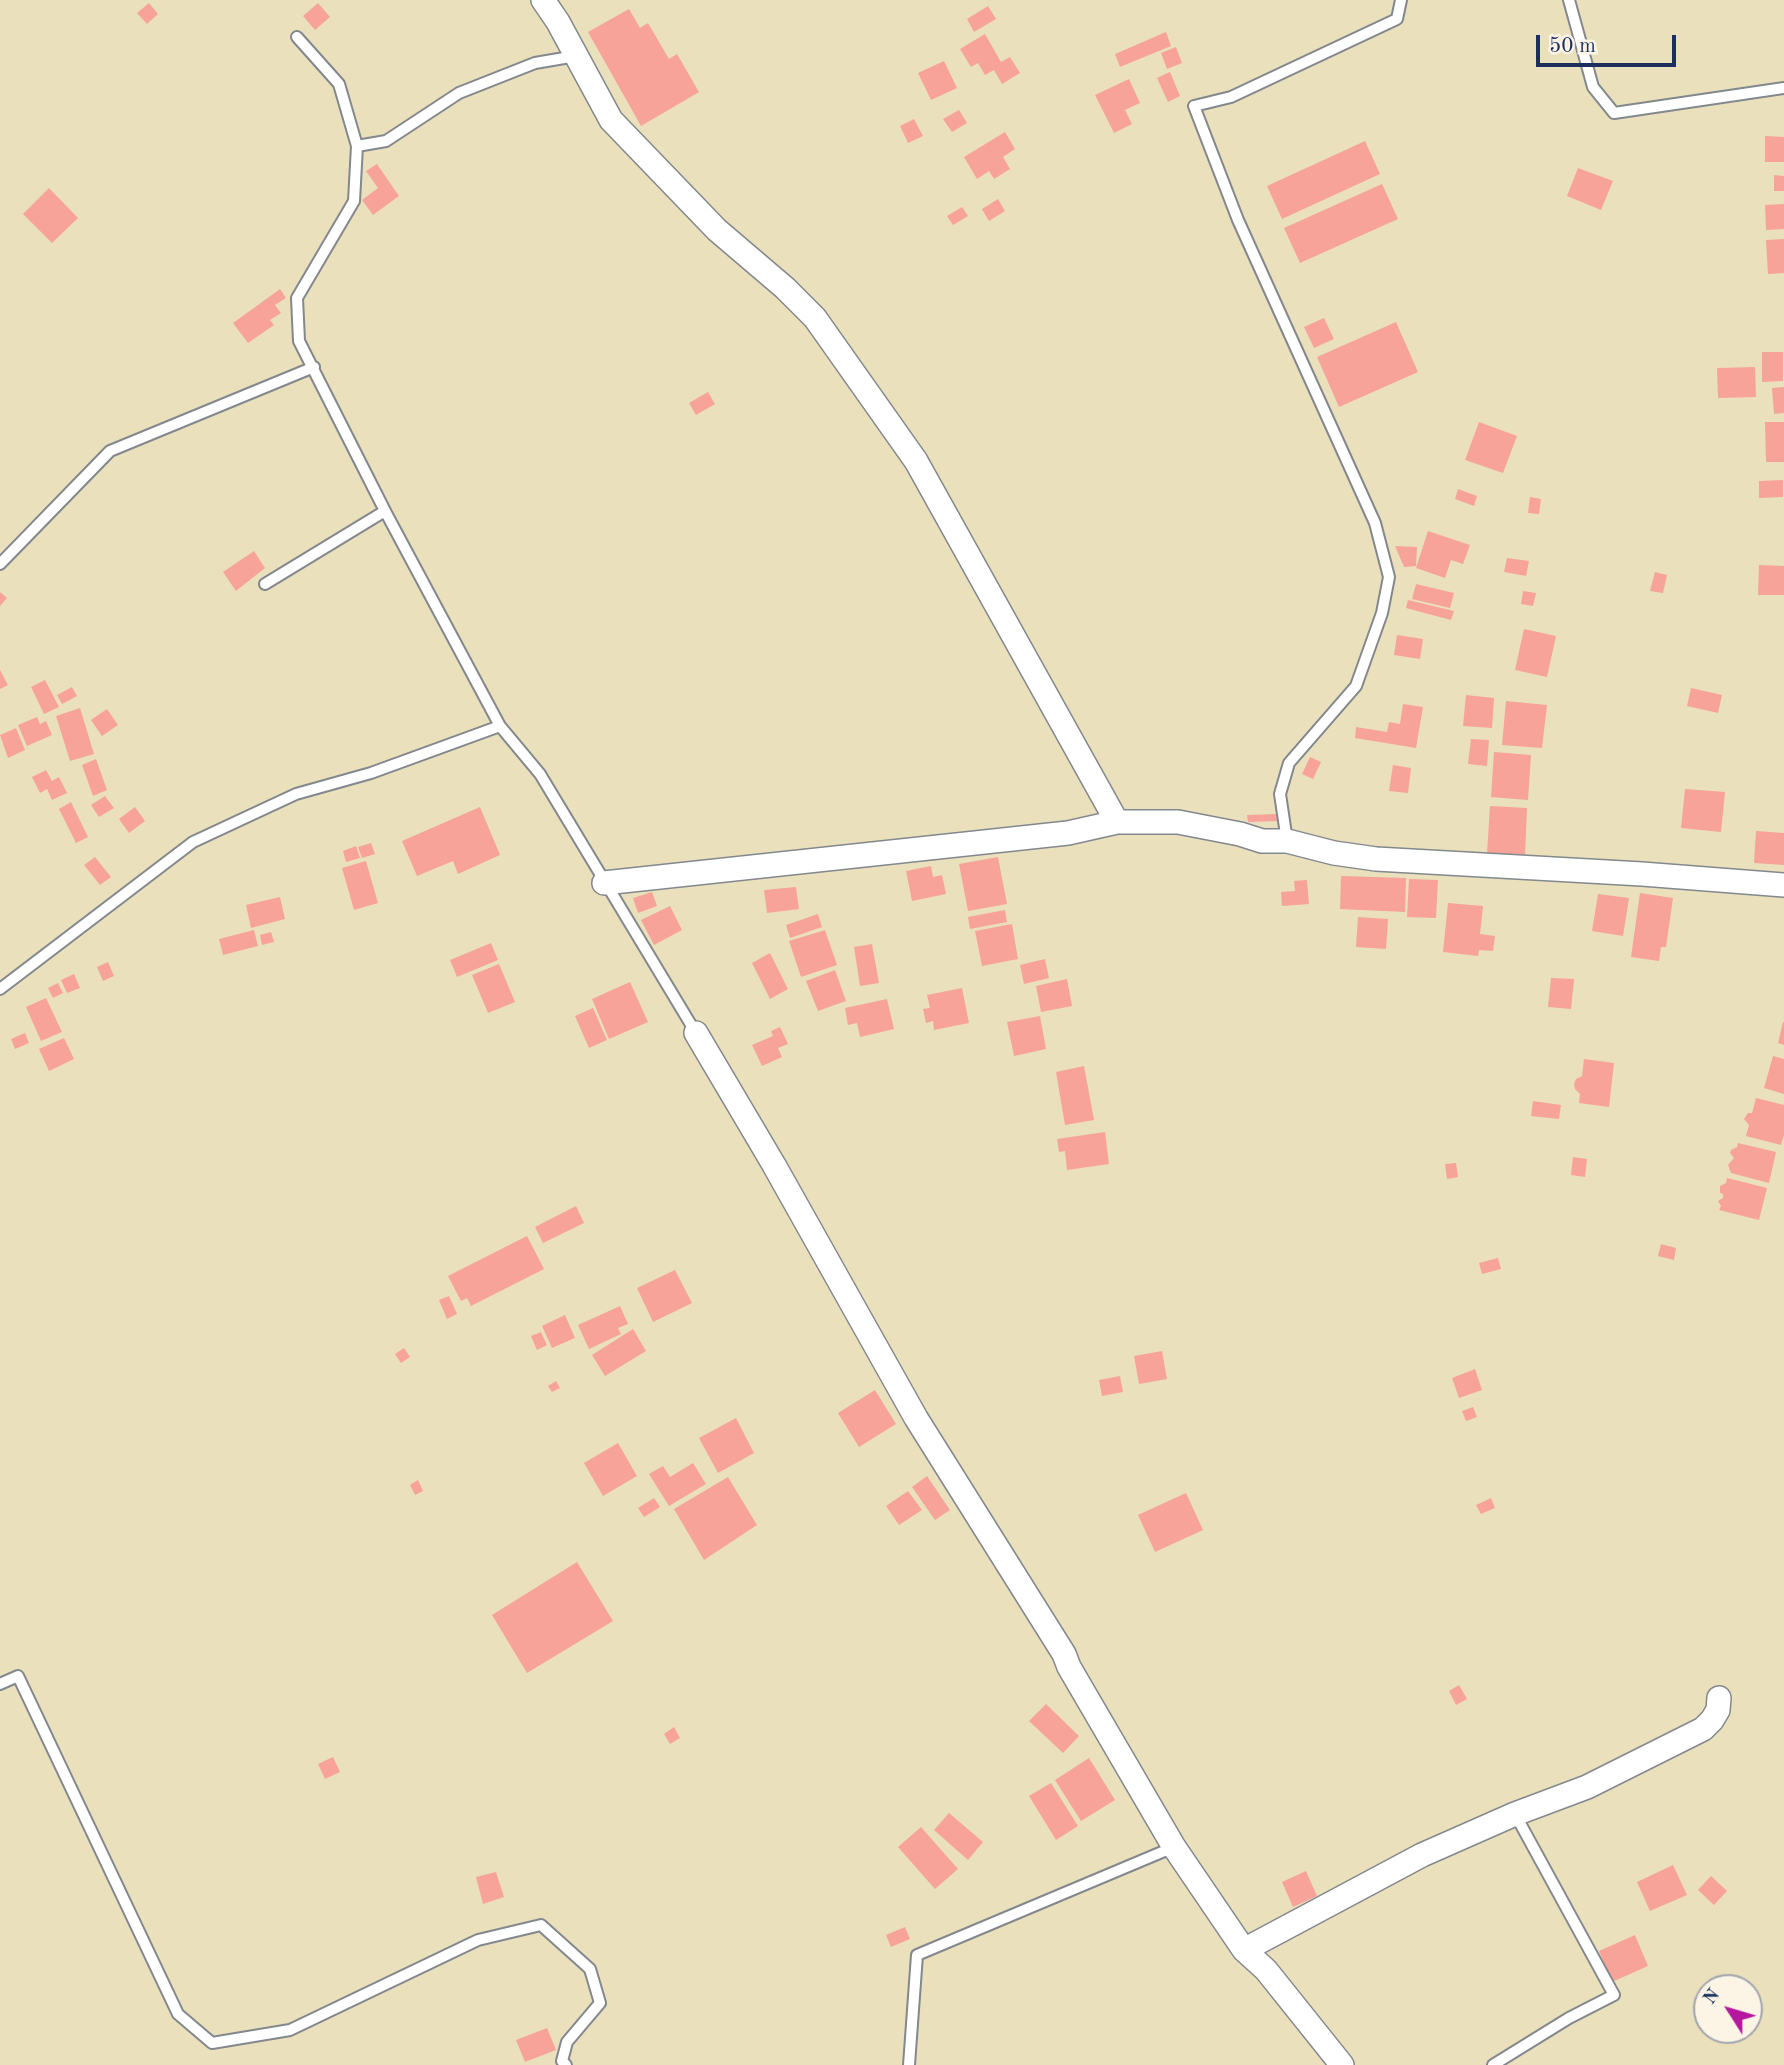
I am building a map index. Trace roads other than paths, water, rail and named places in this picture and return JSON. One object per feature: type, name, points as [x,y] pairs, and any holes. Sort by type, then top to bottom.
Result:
[{"type":"street","points":[[543,0],[558,22],[611,120],[717,230],[785,288],[815,318],[916,461],[1117,822]]},
{"type":"street","points":[[604,883],[1068,833],[1117,822],[1178,822],[1262,841],[1286,841],[1335,853],[1376,859],[1784,885]]},
{"type":"street","points":[[696,1033],[774,1165],[916,1418],[1064,1654],[1174,1847],[1244,1950],[1266,1970],[1342,2065]]},
{"type":"street","points":[[1244,1950],[1422,1855],[1515,1814],[1587,1787],[1703,1729],[1718,1710],[1719,1698]]},
{"type":"lane","points":[[1286,841],[1280,794],[1289,763],[1356,686],[1382,613],[1389,577],[1375,523],[1238,220],[1194,106],[1231,97],[1397,19],[1401,0]]},
{"type":"lane","points":[[1569,0],[1593,88],[1614,113],[1784,88]]},
{"type":"lane","points":[[297,37],[339,84],[357,146],[355,201],[297,299],[299,341],[385,511],[500,726],[540,774],[696,1033]]},
{"type":"lane","points":[[357,146],[386,141],[459,93],[535,63],[576,56]]},
{"type":"lane","points":[[0,564],[110,451],[314,367]]},
{"type":"lane","points":[[265,584],[385,511]]},
{"type":"lane","points":[[0,989],[193,842],[296,794],[371,773],[500,726]]},
{"type":"lane","points":[[0,1684],[18,1676],[178,2014],[212,2043],[290,2030],[478,1940],[541,1924],[590,1969],[600,2003],[567,2042],[562,2061],[566,2065]]},
{"type":"lane","points":[[1493,2065],[1569,2018],[1614,1995],[1515,1814]]},
{"type":"lane","points":[[909,2065],[917,1955],[1174,1847]]}]
